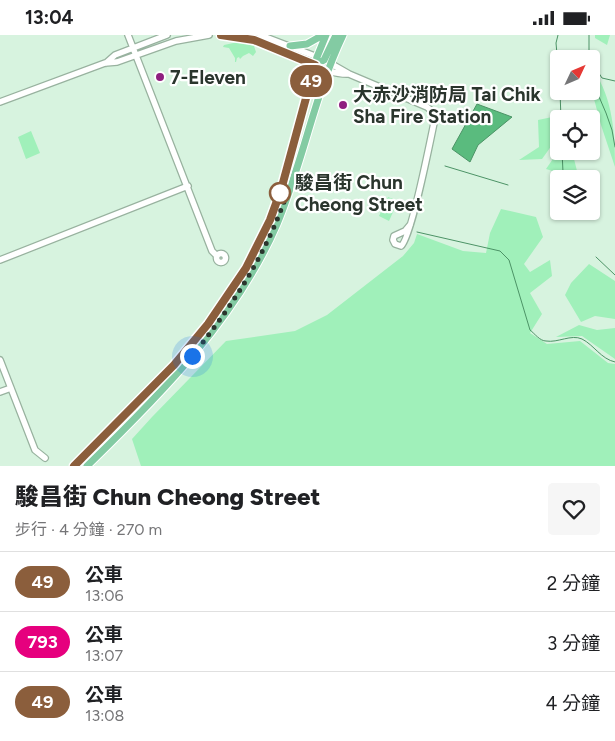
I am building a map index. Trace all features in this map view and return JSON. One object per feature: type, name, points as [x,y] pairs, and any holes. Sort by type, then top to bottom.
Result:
[{"type":"main road","points":[[290,46],[307,44],[324,35],[325,63]]},
{"type":"main road","points":[[87,466],[181,370],[214,329],[243,286],[276,224],[325,63],[336,35]]},
{"type":"main road","points":[[74,466],[174,365],[208,324],[246,268],[270,220],[281,190],[315,65],[325,63],[343,35]]},
{"type":"street","points":[[128,35],[212,251],[217,256]]},
{"type":"street","points":[[105,63],[115,55],[167,35]]},
{"type":"street","points":[[0,102],[105,63],[117,62],[137,56],[176,41],[209,35]]},
{"type":"street","points":[[222,35],[254,40],[315,65],[325,63]]},
{"type":"street","points":[[260,35],[290,46],[349,74],[427,107],[434,113],[434,123],[410,225]]},
{"type":"street","points":[[0,260],[188,186]]},
{"type":"street","points":[[0,360],[35,450],[45,457]]},
{"type":"street","points":[[0,392],[10,388]]},
{"type":"shaded area","points":[[595,35],[610,35],[607,45],[595,38]]},
{"type":"shaded area","points":[[238,42],[254,46],[256,52],[253,56],[249,53],[240,59],[239,57],[235,62],[235,58],[229,48],[223,47],[224,45]]},
{"type":"shaded area","points":[[600,82],[612,117],[615,167],[600,121],[600,110],[597,110],[594,100],[600,100]]},
{"type":"shaded area","points":[[477,104],[512,117],[478,145],[470,162],[452,149]]},
{"type":"shaded area","points":[[550,117],[550,148],[542,159],[519,160],[539,147],[538,120]]},
{"type":"shaded area","points":[[31,131],[40,153],[26,159],[18,137]]},
{"type":"shaded area","points":[[552,160],[574,160],[577,170],[550,170],[546,169]]},
{"type":"shaded area","points":[[388,197],[398,201],[389,221],[379,216]]},
{"type":"shaded area","points":[[501,209],[536,217],[543,237],[524,264],[530,272],[550,260],[552,276],[530,293],[542,314],[530,333],[547,344],[580,341],[608,363],[615,364],[615,466],[141,466],[132,439],[226,341],[295,331],[327,315],[403,256],[414,243],[417,234],[463,251],[486,253],[490,233]]},
{"type":"shaded area","points":[[589,264],[615,281],[615,319],[595,316],[581,322],[565,295],[571,283]]},
{"type":"shaded area","points":[[579,325],[597,330],[615,328],[615,359],[582,336],[556,337]]},
{"type":"waterway","points":[[557,50],[558,35]]},
{"type":"waterway","points":[[589,35],[589,50]]},
{"type":"waterway","points":[[600,75],[602,78],[615,81]]},
{"type":"waterway","points":[[600,99],[612,130],[615,147]]},
{"type":"waterway","points":[[560,100],[561,110]]},
{"type":"waterway","points":[[562,160],[563,170]]},
{"type":"waterway","points":[[445,166],[508,185]]},
{"type":"waterway","points":[[417,232],[500,251],[509,260],[530,330],[544,341],[555,341],[573,337],[582,339],[606,358],[615,362]]},
{"type":"waterway","points":[[596,257],[615,275]]},
{"type":"bus line","name":"49","points":[[74,466],[174,365],[208,324],[246,268],[270,220],[281,190],[315,65],[254,40],[221,35]]},
{"type":"place","name":"7-Eleven","points":[[160,77]]},
{"type":"place","name":"大赤沙消防局 Tai Chik Sha Fire Station","points":[[343,105]]},
{"type":"place","name":"駿昌街 Chun Cheong Street","points":[[280,193]]},
{"type":"route","points":[[192,356],[234,301],[252,271],[276,224],[286,196],[280,193]]}]
